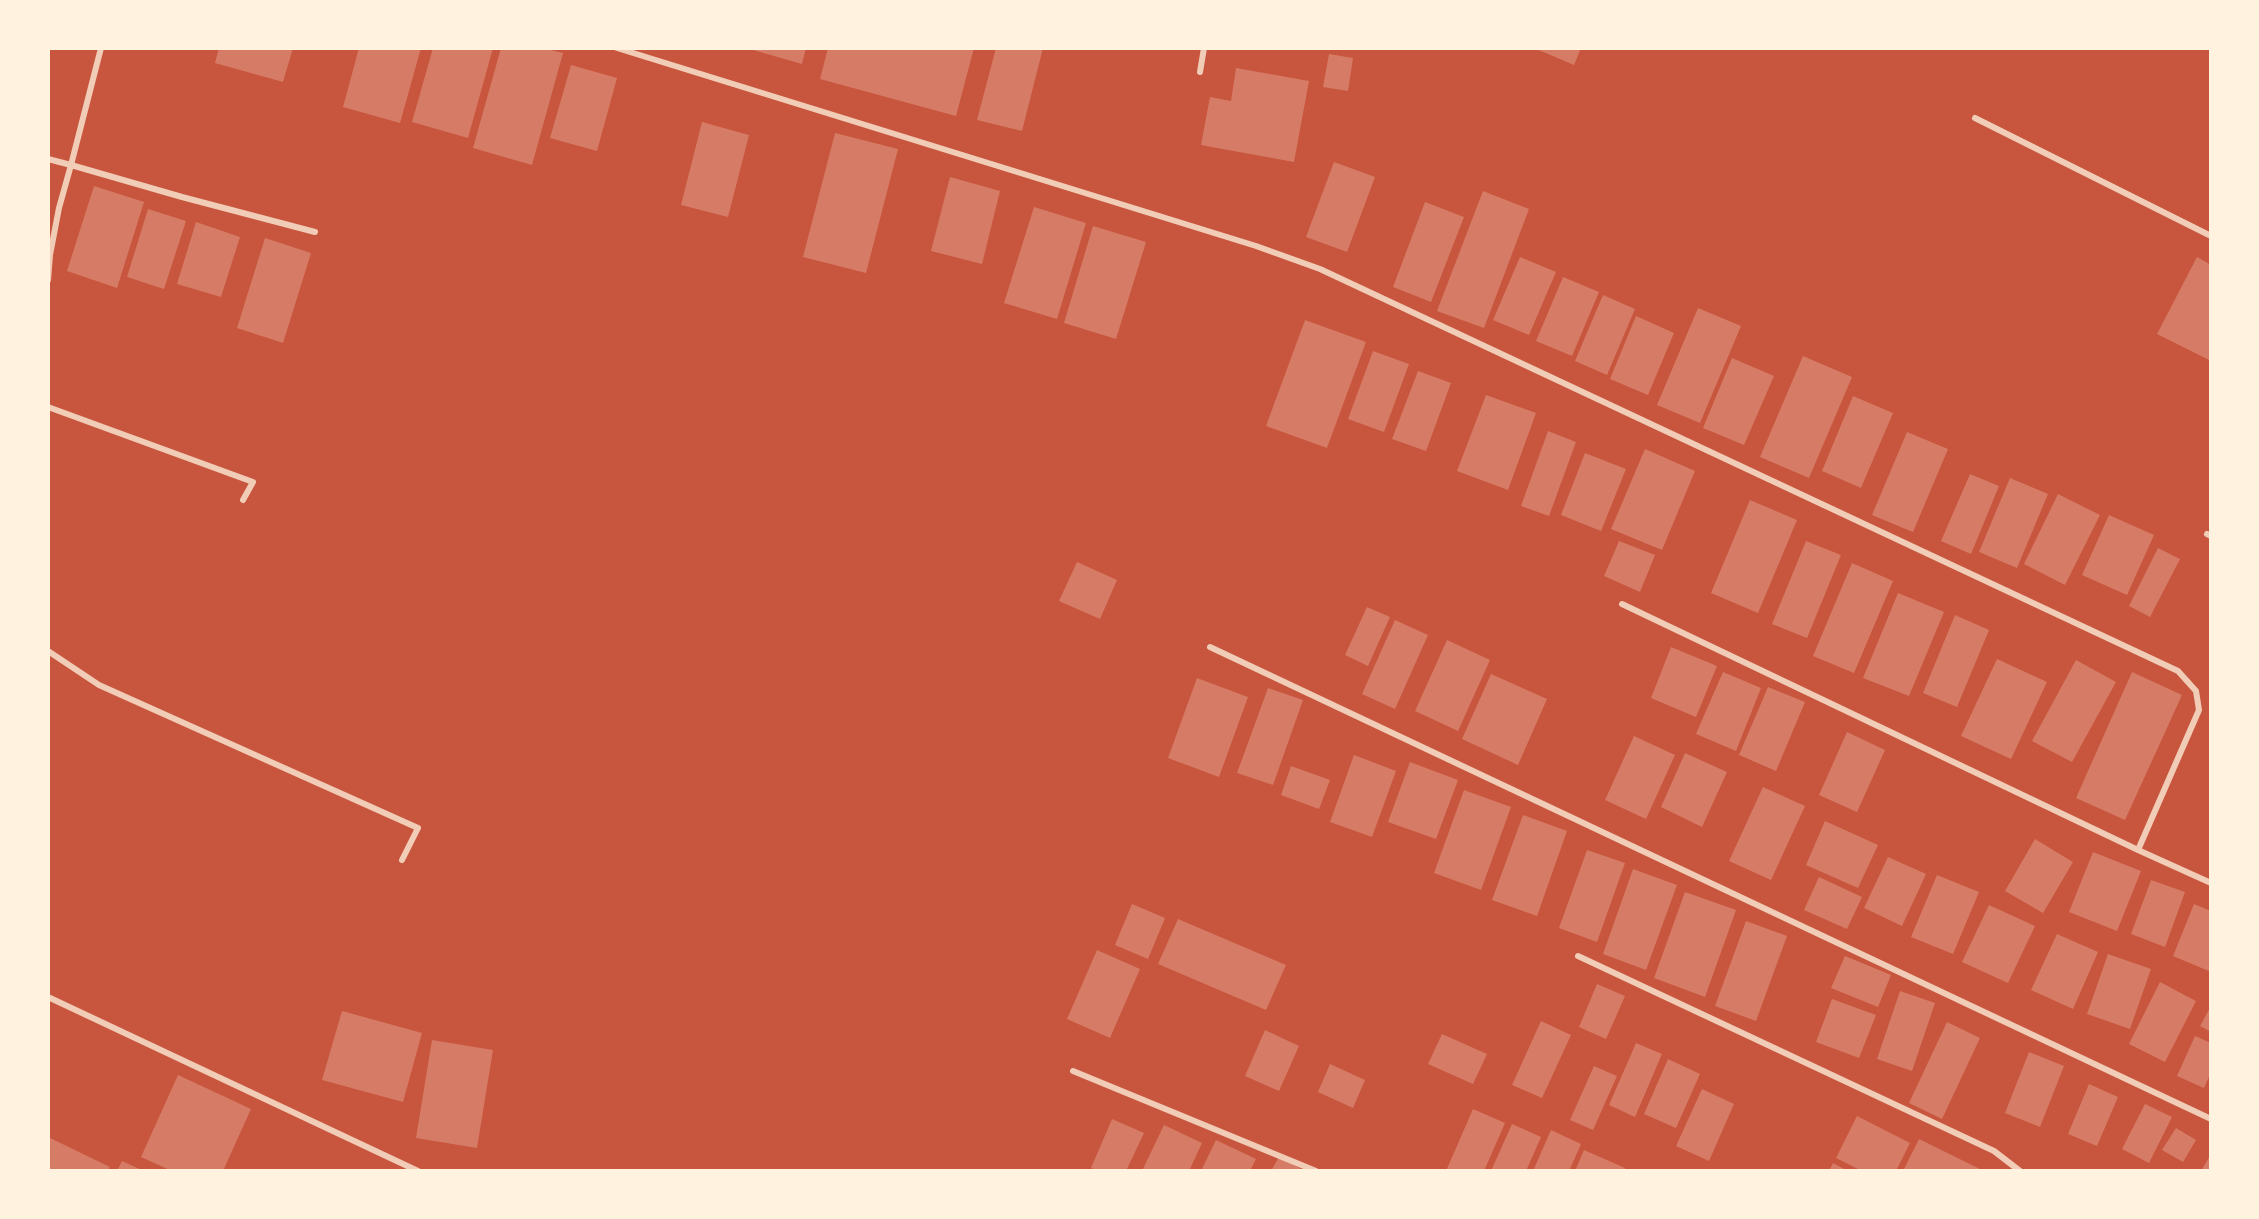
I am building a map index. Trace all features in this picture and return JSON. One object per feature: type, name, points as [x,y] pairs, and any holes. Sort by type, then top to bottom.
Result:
[{"type":"street","points":[[48,280],[59,208],[101,48]]},
{"type":"street","points":[[617,48],[1233,238],[1320,269],[2178,671],[2196,691],[2199,710],[2138,850]]},
{"type":"street","points":[[1200,72],[1204,48]]},
{"type":"street","points":[[1975,118],[2211,236]]},
{"type":"street","points":[[48,159],[315,232]]},
{"type":"street","points":[[48,407],[253,482],[243,500]]},
{"type":"street","points":[[1623,604],[2211,883]]},
{"type":"street","points":[[1210,647],[2211,1119]]},
{"type":"street","points":[[48,651],[99,685],[418,828],[402,860]]},
{"type":"street","points":[[1578,957],[1994,1151],[2020,1171]]},
{"type":"street","points":[[48,997],[418,1171]]},
{"type":"street","points":[[1073,1071],[1316,1171]]},
{"type":"building","points":[[219,48],[293,48],[283,82],[215,63]]},
{"type":"building","points":[[359,48],[421,48],[400,123],[343,107]]},
{"type":"building","points":[[433,48],[493,48],[468,138],[412,122]]},
{"type":"building","points":[[501,48],[543,48],[563,53],[532,165],[473,148]]},
{"type":"building","points":[[746,48],[806,48],[802,64]]},
{"type":"building","points":[[828,48],[974,48],[956,116],[820,79]]},
{"type":"building","points":[[996,48],[1043,48],[1022,131],[977,120]]},
{"type":"building","points":[[1534,48],[1581,48],[1574,65]]},
{"type":"building","points":[[1329,54],[1353,58],[1348,91],[1323,87]]},
{"type":"building","points":[[571,65],[617,78],[597,151],[550,138]]},
{"type":"building","points":[[1236,68],[1309,81],[1294,162],[1201,145],[1210,97],[1231,101]]},
{"type":"building","points":[[702,122],[749,135],[728,217],[681,205]]},
{"type":"building","points":[[835,133],[898,149],[866,273],[803,257]]},
{"type":"building","points":[[1334,162],[1375,177],[1347,252],[1306,237]]},
{"type":"building","points":[[950,177],[1000,191],[982,264],[931,251]]},
{"type":"building","points":[[94,186],[144,202],[117,288],[67,271]]},
{"type":"building","points":[[1483,191],[1529,209],[1484,328],[1437,311]]},
{"type":"building","points":[[1425,202],[1464,217],[1431,302],[1393,287]]},
{"type":"building","points":[[1034,207],[1086,223],[1057,319],[1004,303]]},
{"type":"building","points":[[148,209],[186,221],[164,289],[127,277]]},
{"type":"building","points":[[196,222],[240,237],[221,297],[177,284]]},
{"type":"building","points":[[1093,226],[1146,242],[1116,339],[1064,323]]},
{"type":"building","points":[[265,238],[311,253],[283,343],[237,328]]},
{"type":"building","points":[[1520,257],[1556,272],[1529,335],[1493,320]]},
{"type":"building","points":[[2197,257],[2211,265],[2211,361],[2157,334]]},
{"type":"building","points":[[1563,277],[1599,292],[1572,356],[1536,341]]},
{"type":"building","points":[[1603,295],[1635,309],[1607,375],[1575,361]]},
{"type":"building","points":[[1698,308],[1741,326],[1700,423],[1657,405]]},
{"type":"building","points":[[1636,316],[1674,333],[1648,395],[1610,379]]},
{"type":"building","points":[[1305,320],[1366,342],[1327,448],[1266,426]]},
{"type":"building","points":[[1373,351],[1409,364],[1384,432],[1348,419]]},
{"type":"building","points":[[1803,356],[1852,377],[1809,478],[1760,457]]},
{"type":"building","points":[[1732,358],[1774,376],[1744,445],[1703,428]]},
{"type":"building","points":[[1418,371],[1451,383],[1426,451],[1392,439]]},
{"type":"building","points":[[1486,395],[1536,413],[1508,490],[1457,471]]},
{"type":"building","points":[[1853,396],[1893,413],[1861,488],[1822,471]]},
{"type":"building","points":[[1548,431],[1576,442],[1549,516],[1521,506]]},
{"type":"building","points":[[1907,432],[1948,449],[1913,532],[1872,515]]},
{"type":"building","points":[[1645,449],[1695,471],[1662,550],[1611,529]]},
{"type":"building","points":[[1585,453],[1626,469],[1601,531],[1561,515]]},
{"type":"building","points":[[1970,474],[1999,486],[1971,554],[1941,541]]},
{"type":"building","points":[[2010,478],[2048,494],[2017,568],[1979,552]]},
{"type":"building","points":[[2058,494],[2100,515],[2065,585],[2024,564]]},
{"type":"building","points":[[1750,500],[1797,520],[1758,613],[1711,593]]},
{"type":"building","points":[[2109,515],[2154,535],[2127,595],[2082,575]]},
{"type":"building","points":[[1619,541],[1655,555],[1640,592],[1604,576]]},
{"type":"building","points":[[1806,541],[1841,555],[1807,638],[1772,624]]},
{"type":"building","points":[[2158,548],[2180,559],[2150,617],[2129,606]]},
{"type":"building","points":[[1077,562],[1117,580],[1100,619],[1059,601]]},
{"type":"building","points":[[1852,563],[1893,581],[1854,673],[1813,656]]},
{"type":"building","points":[[1898,593],[1944,612],[1909,696],[1863,678]]},
{"type":"building","points":[[1367,607],[1390,617],[1368,666],[1345,655]]},
{"type":"building","points":[[1955,615],[1989,630],[1957,707],[1923,693]]},
{"type":"building","points":[[1395,620],[1428,635],[1395,709],[1362,694]]},
{"type":"building","points":[[1447,640],[1490,660],[1458,731],[1415,711]]},
{"type":"building","points":[[1671,647],[1717,666],[1696,717],[1651,698]]},
{"type":"building","points":[[1997,659],[2047,682],[2011,759],[1961,736]]},
{"type":"building","points":[[2076,660],[2116,682],[2072,762],[2032,741]]},
{"type":"building","points":[[1723,672],[1761,688],[1736,751],[1696,734]]},
{"type":"building","points":[[2132,672],[2182,695],[2125,820],[2076,798]]},
{"type":"building","points":[[1491,674],[1547,699],[1518,765],[1462,739]]},
{"type":"building","points":[[1197,678],[1248,697],[1219,777],[1168,758]]},
{"type":"building","points":[[1768,687],[1805,702],[1776,771],[1739,755]]},
{"type":"building","points":[[1268,688],[1303,700],[1273,785],[1237,773]]},
{"type":"building","points":[[1847,732],[1885,750],[1857,812],[1819,795]]},
{"type":"building","points":[[1634,736],[1675,755],[1646,819],[1605,800]]},
{"type":"building","points":[[1685,753],[1727,772],[1702,827],[1661,807]]},
{"type":"building","points":[[1354,755],[1396,771],[1372,837],[1330,822]]},
{"type":"building","points":[[1410,762],[1458,780],[1436,839],[1388,822]]},
{"type":"building","points":[[1291,766],[1330,780],[1319,809],[1281,795]]},
{"type":"building","points":[[1763,787],[1805,806],[1771,880],[1729,861]]},
{"type":"building","points":[[1464,790],[1511,807],[1481,890],[1434,873]]},
{"type":"building","points":[[1523,815],[1567,831],[1537,916],[1492,900]]},
{"type":"building","points":[[1825,821],[1878,845],[1858,888],[1806,865]]},
{"type":"building","points":[[2035,839],[2073,862],[2043,913],[2005,891]]},
{"type":"building","points":[[1587,850],[1625,863],[1597,942],[1559,928]]},
{"type":"building","points":[[2093,852],[2141,871],[2117,931],[2069,912]]},
{"type":"building","points":[[1888,857],[1926,874],[1902,926],[1864,908]]},
{"type":"building","points":[[1633,869],[1677,885],[1646,970],[1603,954]]},
{"type":"building","points":[[1937,875],[1979,892],[1953,954],[1911,937]]},
{"type":"building","points":[[1819,877],[1862,897],[1847,929],[1804,910]]},
{"type":"building","points":[[2151,880],[2185,892],[2165,947],[2131,934]]},
{"type":"building","points":[[1685,892],[1736,910],[1705,997],[1654,978]]},
{"type":"building","points":[[1132,904],[1165,918],[1148,959],[1115,945]]},
{"type":"building","points":[[2194,904],[2211,911],[2211,972],[2173,956]]},
{"type":"building","points":[[1989,905],[2035,926],[2008,983],[1962,962]]},
{"type":"building","points":[[1178,919],[1286,965],[1266,1010],[1158,964]]},
{"type":"building","points":[[1746,921],[1787,936],[1756,1021],[1715,1006]]},
{"type":"building","points":[[2057,934],[2098,952],[2073,1009],[2031,990]]},
{"type":"building","points":[[1097,950],[1140,969],[1110,1038],[1067,1019]]},
{"type":"building","points":[[2108,954],[2151,969],[2130,1029],[2087,1014]]},
{"type":"building","points":[[1845,956],[1891,975],[1878,1007],[1831,988]]},
{"type":"building","points":[[2160,982],[2196,1001],[2165,1062],[2129,1044]]},
{"type":"building","points":[[1597,984],[1625,996],[1606,1039],[1579,1027]]},
{"type":"building","points":[[1900,991],[1935,1003],[1912,1071],[1877,1059]]},
{"type":"building","points":[[1832,999],[1876,1015],[1859,1058],[1816,1042]]},
{"type":"building","points":[[2211,1006],[2211,1032],[2200,1026]]},
{"type":"building","points":[[342,1011],[422,1033],[403,1102],[322,1080]]},
{"type":"building","points":[[1541,1021],[1571,1035],[1542,1098],[1512,1085]]},
{"type":"building","points":[[1947,1022],[1980,1038],[1942,1119],[1909,1103]]},
{"type":"building","points":[[1265,1030],[1299,1046],[1279,1091],[1245,1076]]},
{"type":"building","points":[[1442,1034],[1487,1054],[1473,1084],[1428,1064]]},
{"type":"building","points":[[2195,1036],[2211,1043],[2211,1072],[2204,1088],[2177,1076]]},
{"type":"building","points":[[432,1040],[493,1050],[477,1148],[416,1138]]},
{"type":"building","points":[[1636,1043],[1662,1054],[1635,1117],[1609,1105]]},
{"type":"building","points":[[2029,1052],[2064,1066],[2040,1127],[2005,1113]]},
{"type":"building","points":[[1668,1059],[1700,1074],[1676,1128],[1644,1114]]},
{"type":"building","points":[[1330,1064],[1365,1080],[1353,1108],[1318,1092]]},
{"type":"building","points":[[1594,1066],[1617,1076],[1593,1130],[1570,1120]]},
{"type":"building","points":[[178,1075],[251,1109],[223,1171],[172,1171],[141,1157]]},
{"type":"building","points":[[2089,1084],[2118,1097],[2097,1146],[2068,1134]]},
{"type":"building","points":[[1702,1089],[1734,1104],[1709,1161],[1676,1146]]},
{"type":"building","points":[[2145,1104],[2172,1117],[2149,1163],[2122,1149]]},
{"type":"building","points":[[1473,1109],[1505,1123],[1484,1171],[1446,1171]]},
{"type":"building","points":[[1857,1116],[1910,1143],[1896,1171],[1862,1171],[1836,1158]]},
{"type":"building","points":[[1112,1119],[1144,1133],[1126,1171],[1099,1171],[1091,1168]]},
{"type":"building","points":[[1512,1124],[1541,1137],[1526,1171],[1491,1171]]},
{"type":"building","points":[[1164,1125],[1202,1143],[1189,1171],[1142,1171]]},
{"type":"building","points":[[2176,1128],[2196,1140],[2183,1162],[2162,1150]]},
{"type":"building","points":[[1551,1130],[1581,1144],[1569,1171],[1533,1171]]},
{"type":"building","points":[[48,1137],[110,1167],[108,1171],[48,1171]]},
{"type":"building","points":[[1919,1139],[1984,1171],[1903,1171]]},
{"type":"building","points":[[1216,1140],[1256,1159],[1250,1171],[1201,1171]]},
{"type":"building","points":[[1584,1150],[1625,1168],[1624,1171],[1575,1171]]},
{"type":"building","points":[[2211,1154],[2211,1171],[2201,1171]]},
{"type":"building","points":[[1279,1157],[1305,1171],[1271,1171]]},
{"type":"building","points":[[122,1161],[144,1171],[117,1171]]},
{"type":"building","points":[[1833,1163],[1848,1171],[1829,1171]]}]
